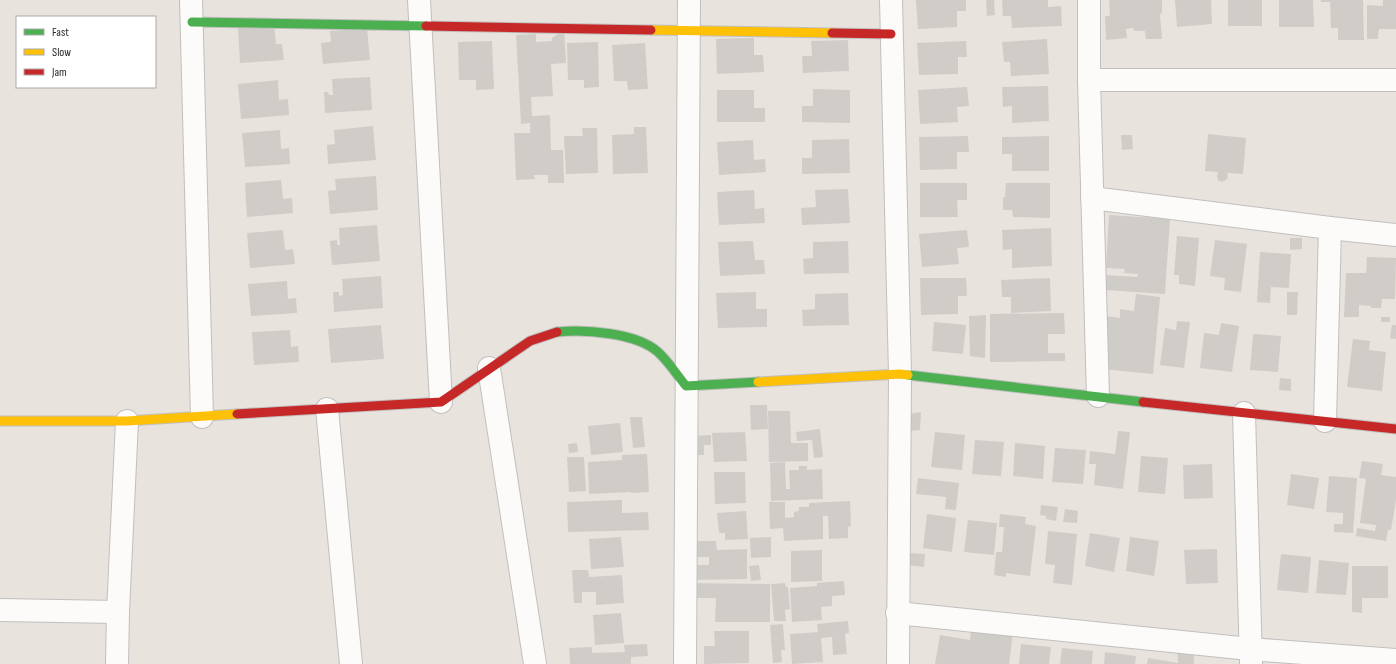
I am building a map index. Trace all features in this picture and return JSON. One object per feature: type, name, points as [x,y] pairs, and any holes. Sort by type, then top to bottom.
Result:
[{"type":"street","points":[[191,0],[202,417]]},
{"type":"street","points":[[419,0],[442,402]]},
{"type":"street","points":[[685,664],[690,0]]},
{"type":"street","points":[[891,0],[900,374],[897,614],[898,664]]},
{"type":"street","points":[[1089,0],[1089,80],[1098,396]]},
{"type":"street","points":[[192,22],[891,34]]},
{"type":"street","points":[[1089,80],[1396,80]]},
{"type":"street","points":[[1092,198],[1396,235]]},
{"type":"street","points":[[1325,421],[1330,228]]},
{"type":"street","points":[[0,421],[127,421],[442,402],[530,341],[558,332],[596,332],[635,339],[658,352],[686,386]]},
{"type":"street","points":[[489,368],[535,664]]},
{"type":"street","points":[[686,386],[900,374],[1244,414],[1396,429]]},
{"type":"street","points":[[327,409],[351,664]]},
{"type":"street","points":[[1244,414],[1251,656]]},
{"type":"street","points":[[117,664],[127,421]]},
{"type":"street","points":[[0,610],[118,612]]},
{"type":"street","points":[[897,614],[1251,656],[1396,660]]},
{"type":"building","points":[[916,0],[966,0],[966,11],[957,11],[957,27],[918,29]]},
{"type":"building","points":[[986,0],[994,0],[995,15],[987,16]]},
{"type":"building","points":[[1002,0],[1048,0],[1048,7],[1061,6],[1062,26],[1012,28],[1011,16],[1003,16]]},
{"type":"building","points":[[1109,0],[1162,0],[1162,13],[1160,14],[1162,39],[1146,39],[1145,31],[1134,31],[1133,28],[1126,29],[1127,38],[1106,40],[1105,16],[1110,16]]},
{"type":"building","points":[[1175,0],[1211,0],[1212,24],[1177,27]]},
{"type":"building","points":[[1228,0],[1262,0],[1262,26],[1228,26]]},
{"type":"building","points":[[1279,0],[1313,0],[1314,27],[1279,27]]},
{"type":"building","points":[[1321,0],[1363,0],[1364,40],[1338,40],[1338,28],[1331,28],[1330,2],[1321,2]]},
{"type":"building","points":[[1383,0],[1396,0],[1396,29],[1379,29],[1378,39],[1367,39],[1367,5],[1383,6]]},
{"type":"building","points":[[274,25],[276,44],[282,44],[284,60],[240,63],[238,28]]},
{"type":"building","points":[[367,28],[370,60],[323,64],[321,43],[331,42],[330,31]]},
{"type":"building","points":[[564,30],[566,63],[551,64],[553,96],[531,97],[532,116],[550,115],[551,150],[563,150],[564,183],[548,183],[548,175],[534,175],[535,179],[516,180],[514,133],[530,133],[530,123],[521,124],[516,35],[536,34],[536,42],[552,41],[552,38]]},
{"type":"building","points":[[754,38],[754,55],[763,55],[764,72],[717,74],[716,39]]},
{"type":"building","points":[[1047,39],[1049,74],[1011,76],[1010,62],[1004,62],[1002,42]]},
{"type":"building","points":[[848,40],[849,71],[803,73],[802,56],[812,56],[811,41]]},
{"type":"building","points":[[492,41],[494,89],[476,90],[476,80],[459,80],[458,42]]},
{"type":"building","points":[[966,41],[967,57],[958,57],[958,74],[919,75],[917,43]]},
{"type":"building","points":[[598,42],[599,87],[584,88],[584,80],[568,80],[567,43]]},
{"type":"building","points":[[645,43],[648,89],[628,90],[627,81],[614,81],[612,45]]},
{"type":"building","points":[[370,77],[372,110],[325,113],[324,92],[328,92],[329,95],[333,95],[332,79]]},
{"type":"building","points":[[278,80],[279,100],[288,99],[289,115],[241,119],[238,84]]},
{"type":"building","points":[[1048,86],[1049,121],[1012,123],[1012,106],[1003,107],[1002,87]]},
{"type":"building","points":[[967,87],[969,106],[957,107],[958,122],[920,124],[918,90]]},
{"type":"building","points":[[813,89],[850,90],[850,123],[802,122],[802,106],[813,106]]},
{"type":"building","points":[[717,90],[754,90],[754,108],[765,108],[765,122],[717,122]]},
{"type":"building","points":[[373,126],[376,160],[328,164],[327,145],[335,144],[334,130]]},
{"type":"building","points":[[634,127],[646,127],[648,173],[613,174],[612,135],[634,134]]},
{"type":"building","points":[[582,128],[597,128],[598,173],[566,174],[564,136],[583,136]]},
{"type":"building","points":[[280,130],[281,149],[289,148],[290,164],[245,167],[242,133]]},
{"type":"building","points":[[1208,134],[1246,138],[1243,174],[1227,173],[1228,177],[1222,182],[1218,180],[1218,172],[1205,171]]},
{"type":"building","points":[[1121,135],[1132,135],[1133,149],[1122,150]]},
{"type":"building","points":[[968,136],[969,152],[957,152],[957,169],[920,170],[919,137]]},
{"type":"building","points":[[1049,136],[1049,171],[1012,171],[1012,154],[1002,154],[1002,137]]},
{"type":"building","points":[[849,139],[850,173],[802,174],[802,158],[812,158],[812,140]]},
{"type":"building","points":[[753,140],[754,160],[765,159],[766,172],[719,175],[717,142]]},
{"type":"building","points":[[376,176],[378,210],[330,214],[328,191],[336,190],[335,179]]},
{"type":"building","points":[[281,180],[283,199],[292,198],[293,213],[247,217],[245,183]]},
{"type":"building","points":[[920,183],[967,183],[967,200],[957,200],[958,217],[920,217]]},
{"type":"building","points":[[1006,183],[1050,183],[1050,218],[1013,217],[1012,210],[1003,210],[1003,197],[1005,197]]},
{"type":"building","points":[[848,189],[850,223],[802,225],[801,208],[816,207],[815,190]]},
{"type":"building","points":[[754,190],[755,209],[764,208],[765,223],[719,225],[717,192]]},
{"type":"building","points":[[1109,215],[1170,219],[1165,294],[1105,290],[1106,275],[1137,277],[1138,274],[1124,273],[1125,269],[1106,268]]},
{"type":"building","points":[[377,225],[380,261],[332,265],[330,241],[337,240],[337,245],[340,245],[339,228]]},
{"type":"building","points":[[1051,228],[1052,266],[1012,268],[1012,249],[1003,250],[1002,230]]},
{"type":"building","points":[[283,230],[285,250],[293,249],[295,264],[250,268],[247,233]]},
{"type":"building","points":[[967,230],[969,247],[957,248],[959,264],[922,267],[919,234]]},
{"type":"building","points":[[1177,236],[1199,238],[1195,286],[1179,284],[1179,275],[1174,275]]},
{"type":"building","points":[[1290,238],[1302,238],[1302,249],[1290,250]]},
{"type":"building","points":[[1215,240],[1247,244],[1241,292],[1224,290],[1225,278],[1210,276]]},
{"type":"building","points":[[753,241],[755,260],[764,260],[765,274],[720,276],[718,242]]},
{"type":"building","points":[[848,241],[849,273],[804,274],[803,259],[813,258],[813,242]]},
{"type":"building","points":[[1260,252],[1291,254],[1289,288],[1271,287],[1270,303],[1257,302]]},
{"type":"building","points":[[1367,257],[1396,258],[1395,299],[1382,299],[1381,308],[1371,308],[1371,306],[1359,305],[1359,317],[1344,317],[1346,273],[1366,273]]},
{"type":"building","points":[[381,276],[383,308],[334,312],[333,292],[339,292],[339,296],[343,295],[342,279]]},
{"type":"building","points":[[920,278],[966,278],[967,296],[958,296],[958,314],[921,315]]},
{"type":"building","points":[[1050,278],[1051,311],[1011,313],[1011,297],[1002,297],[1001,280]]},
{"type":"building","points":[[287,281],[288,299],[296,298],[297,313],[251,316],[248,284]]},
{"type":"building","points":[[756,292],[756,309],[767,309],[767,327],[718,328],[716,293]]},
{"type":"building","points":[[1287,292],[1298,292],[1297,315],[1287,315]]},
{"type":"building","points":[[848,293],[849,325],[803,326],[802,310],[815,309],[815,294]]},
{"type":"building","points":[[1136,294],[1160,297],[1153,374],[1102,369],[1106,316],[1120,318],[1120,309],[1134,311]]},
{"type":"building","points":[[1064,313],[1065,334],[1048,334],[1048,353],[1065,353],[1065,361],[990,362],[990,314]]},
{"type":"building","points":[[986,315],[985,358],[970,356],[969,316]]},
{"type":"building","points":[[1381,317],[1390,317],[1390,322],[1381,322]]},
{"type":"building","points":[[1177,321],[1190,322],[1184,368],[1160,365],[1165,328],[1176,330]]},
{"type":"building","points":[[934,322],[966,325],[963,354],[932,351]]},
{"type":"building","points":[[1221,323],[1239,326],[1232,372],[1200,368],[1204,333],[1219,335]]},
{"type":"building","points":[[381,325],[384,359],[331,363],[328,329]]},
{"type":"building","points":[[1392,325],[1396,325],[1396,339],[1390,338]]},
{"type":"building","points":[[290,330],[291,347],[298,346],[299,362],[254,365],[252,332]]},
{"type":"building","points":[[1253,334],[1281,336],[1278,372],[1250,370]]},
{"type":"building","points":[[1353,339],[1370,341],[1369,350],[1386,352],[1382,391],[1347,387]]},
{"type":"building","points":[[1280,378],[1291,379],[1291,391],[1279,390]]},
{"type":"building","points":[[750,405],[767,405],[768,429],[751,430]]},
{"type":"building","points":[[768,411],[790,411],[791,443],[808,443],[808,461],[769,462]]},
{"type":"building","points":[[921,412],[920,430],[908,431],[909,414]]},
{"type":"building","points":[[630,417],[642,417],[645,447],[633,448]]},
{"type":"building","points":[[620,423],[623,452],[591,455],[588,426]]},
{"type":"building","points":[[820,429],[823,457],[814,458],[812,440],[797,441],[796,432]]},
{"type":"building","points":[[1118,431],[1130,432],[1123,489],[1094,485],[1096,464],[1089,464],[1090,451],[1115,454]]},
{"type":"building","points":[[745,432],[747,461],[714,462],[712,433]]},
{"type":"building","points":[[935,432],[965,435],[962,470],[931,467]]},
{"type":"building","points":[[711,435],[711,445],[704,445],[704,455],[696,455],[695,436]]},
{"type":"building","points":[[975,440],[1004,442],[1001,476],[972,474]]},
{"type":"building","points":[[577,443],[578,452],[569,453],[568,444]]},
{"type":"building","points":[[1015,443],[1045,446],[1043,479],[1013,476]]},
{"type":"building","points":[[1055,448],[1086,450],[1083,484],[1052,482]]},
{"type":"building","points":[[647,454],[649,492],[589,494],[588,462],[622,460],[622,455]]},
{"type":"building","points":[[1141,456],[1168,458],[1165,494],[1138,492]]},
{"type":"building","points":[[567,457],[584,457],[586,491],[569,492]]},
{"type":"building","points":[[1362,461],[1383,464],[1381,475],[1396,477],[1396,500],[1391,530],[1388,530],[1386,541],[1356,536],[1357,528],[1375,531],[1376,525],[1360,523],[1366,479],[1359,478]]},
{"type":"building","points":[[785,462],[786,489],[790,489],[789,470],[799,470],[799,466],[807,466],[807,470],[822,469],[823,499],[771,501],[770,463]]},
{"type":"building","points":[[1212,464],[1213,498],[1184,499],[1183,465]]},
{"type":"building","points":[[714,472],[745,472],[746,503],[715,504]]},
{"type":"building","points":[[1291,474],[1319,478],[1314,509],[1287,505]]},
{"type":"building","points":[[1329,476],[1357,478],[1353,533],[1334,532],[1334,524],[1343,524],[1343,513],[1326,512]]},
{"type":"building","points":[[918,478],[959,483],[956,510],[945,509],[946,497],[916,494]]},
{"type":"building","points":[[622,500],[622,513],[648,512],[649,530],[568,532],[567,502]]},
{"type":"building","points":[[850,501],[851,526],[848,527],[848,538],[829,539],[828,516],[823,516],[823,539],[784,541],[783,528],[770,529],[769,502],[785,502],[785,518],[794,517],[794,512],[799,511],[799,507],[809,507],[809,503]]},
{"type":"building","points":[[1041,505],[1058,507],[1056,521],[1046,519],[1046,516],[1040,515]]},
{"type":"building","points":[[1065,509],[1078,511],[1077,523],[1063,522]]},
{"type":"building","points":[[746,511],[748,539],[725,540],[725,533],[719,533],[717,513]]},
{"type":"building","points":[[927,514],[956,518],[952,552],[923,548]]},
{"type":"building","points":[[1000,514],[1026,517],[1025,524],[1036,526],[1030,576],[1006,573],[1006,577],[994,575],[996,552],[1002,552],[1004,527],[999,527]]},
{"type":"building","points":[[968,520],[997,523],[994,555],[964,552]]},
{"type":"building","points":[[1048,531],[1077,534],[1072,585],[1053,583],[1055,565],[1045,564]]},
{"type":"building","points":[[1090,533],[1120,538],[1114,572],[1085,566]]},
{"type":"building","points":[[621,537],[624,567],[591,569],[589,539]]},
{"type":"building","points":[[771,537],[771,557],[751,558],[750,538]]},
{"type":"building","points":[[1130,537],[1159,541],[1154,576],[1126,571]]},
{"type":"building","points":[[689,541],[716,541],[717,550],[747,549],[747,579],[690,580],[689,565],[709,565],[709,557],[689,557]]},
{"type":"building","points":[[1217,549],[1218,583],[1186,584],[1184,550]]},
{"type":"building","points":[[822,550],[822,581],[791,582],[791,551]]},
{"type":"building","points":[[908,553],[925,554],[924,567],[907,565]]},
{"type":"building","points":[[1281,554],[1311,557],[1308,593],[1277,590]]},
{"type":"building","points":[[1319,560],[1349,563],[1346,595],[1316,593]]},
{"type":"building","points":[[759,565],[761,580],[751,581],[749,566]]},
{"type":"building","points":[[1352,566],[1388,566],[1388,598],[1362,598],[1362,613],[1352,612]]},
{"type":"building","points":[[572,570],[588,570],[589,577],[622,575],[624,603],[596,605],[596,592],[582,592],[582,603],[574,603]]},
{"type":"building","points":[[844,581],[845,595],[832,596],[832,606],[821,607],[822,620],[792,622],[790,588],[817,586],[817,583]]},
{"type":"building","points":[[688,583],[770,584],[770,622],[715,622],[716,598],[688,598]]},
{"type":"building","points":[[785,583],[786,587],[788,587],[790,609],[785,610],[786,621],[774,621],[771,584]]},
{"type":"building","points":[[621,613],[624,643],[595,645],[593,615]]},
{"type":"building","points":[[848,621],[849,633],[845,634],[847,654],[833,655],[832,637],[821,638],[823,662],[792,664],[790,634],[818,632],[817,624]]},
{"type":"building","points":[[972,623],[1013,633],[1009,664],[935,664],[940,635],[970,640]]},
{"type":"building","points":[[783,624],[785,650],[781,650],[782,662],[773,663],[770,625]]},
{"type":"building","points":[[714,631],[749,631],[749,663],[704,664],[704,646],[715,646]]},
{"type":"building","points":[[647,644],[648,656],[631,657],[631,664],[570,664],[569,648],[592,647],[592,653],[625,652],[624,645]]},
{"type":"building","points":[[1021,644],[1051,647],[1049,664],[1019,664]]},
{"type":"building","points":[[1177,645],[1193,645],[1194,664],[1147,664],[1148,658],[1178,663]]},
{"type":"building","points":[[1062,648],[1093,651],[1092,664],[1060,664]]},
{"type":"building","points":[[1105,652],[1136,656],[1135,664],[1104,664]]},
{"type":"traffic: fast","points":[[192,22],[426,26]]},
{"type":"traffic: fast","points":[[557,332],[596,332],[637,340],[658,352],[686,386],[758,382]]},
{"type":"traffic: fast","points":[[908,375],[1143,402]]},
{"type":"traffic: slow","points":[[651,30],[832,33]]},
{"type":"traffic: slow","points":[[758,382],[900,374],[908,375]]},
{"type":"traffic: slow","points":[[0,421],[127,421],[237,414]]},
{"type":"traffic: jam","points":[[426,26],[651,30]]},
{"type":"traffic: jam","points":[[832,33],[891,34]]},
{"type":"traffic: jam","points":[[237,414],[441,402],[530,341],[557,332]]},
{"type":"traffic: jam","points":[[1143,402],[1396,429]]}]
